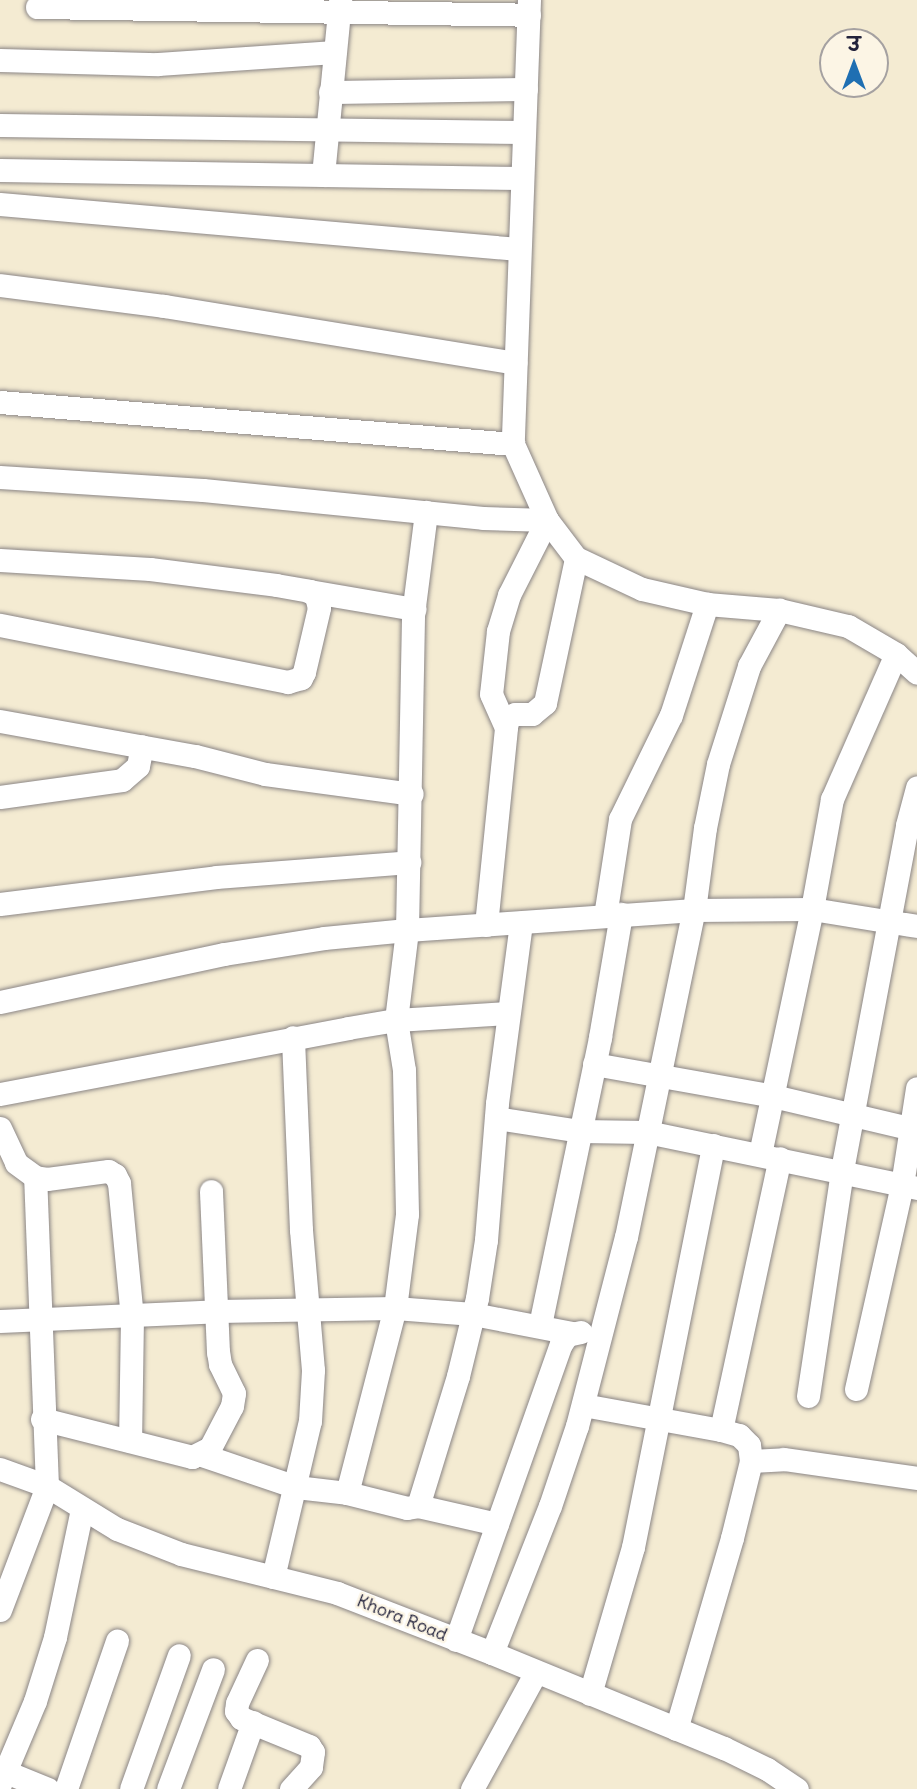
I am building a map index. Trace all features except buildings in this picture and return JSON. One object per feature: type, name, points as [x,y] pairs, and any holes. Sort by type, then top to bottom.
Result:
[{"type":"street","points":[[37,7],[529,7],[513,444],[547,520],[576,558],[642,589],[707,604],[779,610],[848,626],[896,654],[917,673]]},
{"type":"street","points":[[323,176],[339,7]]},
{"type":"street","points":[[0,60],[158,64],[335,52]]},
{"type":"street","points":[[330,92],[526,89]]},
{"type":"street","points":[[0,125],[524,132]]},
{"type":"street","points":[[0,170],[522,178]]},
{"type":"street","points":[[0,204],[519,249]]},
{"type":"street","points":[[0,285],[164,306],[515,363]]},
{"type":"street","points":[[0,402],[513,444]]},
{"type":"street","points":[[0,477],[203,490],[426,512],[547,520]]},
{"type":"street","points":[[347,1493],[395,1308],[407,1214],[404,1070],[396,1020],[407,930],[410,862],[410,697],[414,609],[426,512]]},
{"type":"street","points":[[506,727],[491,694],[498,631],[509,596],[547,520]]},
{"type":"street","points":[[486,925],[508,718],[515,714],[531,714],[545,703],[576,558]]},
{"type":"street","points":[[0,560],[150,569],[414,609]]},
{"type":"street","points":[[0,625],[288,682],[301,678],[319,608],[316,596],[309,591]]},
{"type":"street","points":[[540,1325],[594,1064],[613,915],[620,818],[671,715],[707,604]]},
{"type":"street","points":[[492,1653],[550,1506],[583,1405],[602,1335],[648,1132],[694,910],[705,828],[733,711],[748,666],[779,610]]},
{"type":"street","points":[[721,1430],[770,1156],[773,1096],[832,799],[896,654]]},
{"type":"street","points":[[0,721],[142,746],[265,774],[412,794]]},
{"type":"street","points":[[0,797],[122,780],[138,766],[142,746]]},
{"type":"street","points":[[808,1396],[842,1170],[917,787]]},
{"type":"street","points":[[0,904],[202,879],[410,862]]},
{"type":"street","points":[[0,1002],[224,954],[324,938],[407,930],[694,910],[812,909],[917,926]]},
{"type":"street","points":[[418,1506],[458,1376],[473,1314],[486,1240],[496,1118],[521,923]]},
{"type":"street","points":[[0,1094],[293,1037],[396,1020],[508,1013]]},
{"type":"street","points":[[272,1577],[310,1421],[313,1370],[301,1230],[293,1037]]},
{"type":"street","points":[[594,1064],[773,1096],[914,1129]]},
{"type":"street","points":[[856,1389],[910,1187],[917,1088]]},
{"type":"street","points":[[496,1118],[580,1131],[648,1132],[842,1170],[910,1187]]},
{"type":"street","points":[[0,1128],[16,1163],[35,1177],[47,1179],[108,1171],[115,1175],[119,1182],[132,1317],[130,1441]]},
{"type":"street","points":[[590,1695],[633,1547],[713,1145]]},
{"type":"street","points":[[0,1610],[47,1486],[42,1419],[35,1177]]},
{"type":"street","points":[[202,1455],[216,1437],[232,1406],[234,1393],[220,1364],[211,1191]]},
{"type":"street","points":[[0,1321],[217,1311],[395,1308],[473,1314],[572,1333],[602,1335]]},
{"type":"street","points":[[456,1640],[561,1344],[572,1333]]},
{"type":"street","points":[[583,1405],[721,1430],[739,1435],[749,1445],[751,1461],[706,1632],[676,1729]]},
{"type":"street","points":[[42,1419],[192,1457],[202,1455],[296,1487],[347,1493],[407,1508],[418,1506],[497,1524]]},
{"type":"street","points":[[751,1461],[784,1459],[917,1478]]},
{"type":"street","name":"Khora Road","points":[[3,1478],[47,1486],[117,1530],[181,1554],[337,1593],[492,1653],[767,1769],[797,1789]]},
{"type":"street","points":[[48,1789],[3,1778],[35,1701],[55,1637],[82,1509]]},
{"type":"street","points":[[66,1789],[117,1640]]},
{"type":"street","points":[[131,1789],[179,1655]]},
{"type":"street","points":[[257,1660],[237,1703],[236,1711],[241,1718],[309,1746],[313,1752],[312,1767],[290,1789]]},
{"type":"street","points":[[167,1789],[213,1669]]},
{"type":"street","points":[[472,1789],[536,1672]]},
{"type":"street","points":[[229,1789],[253,1722]]}]
